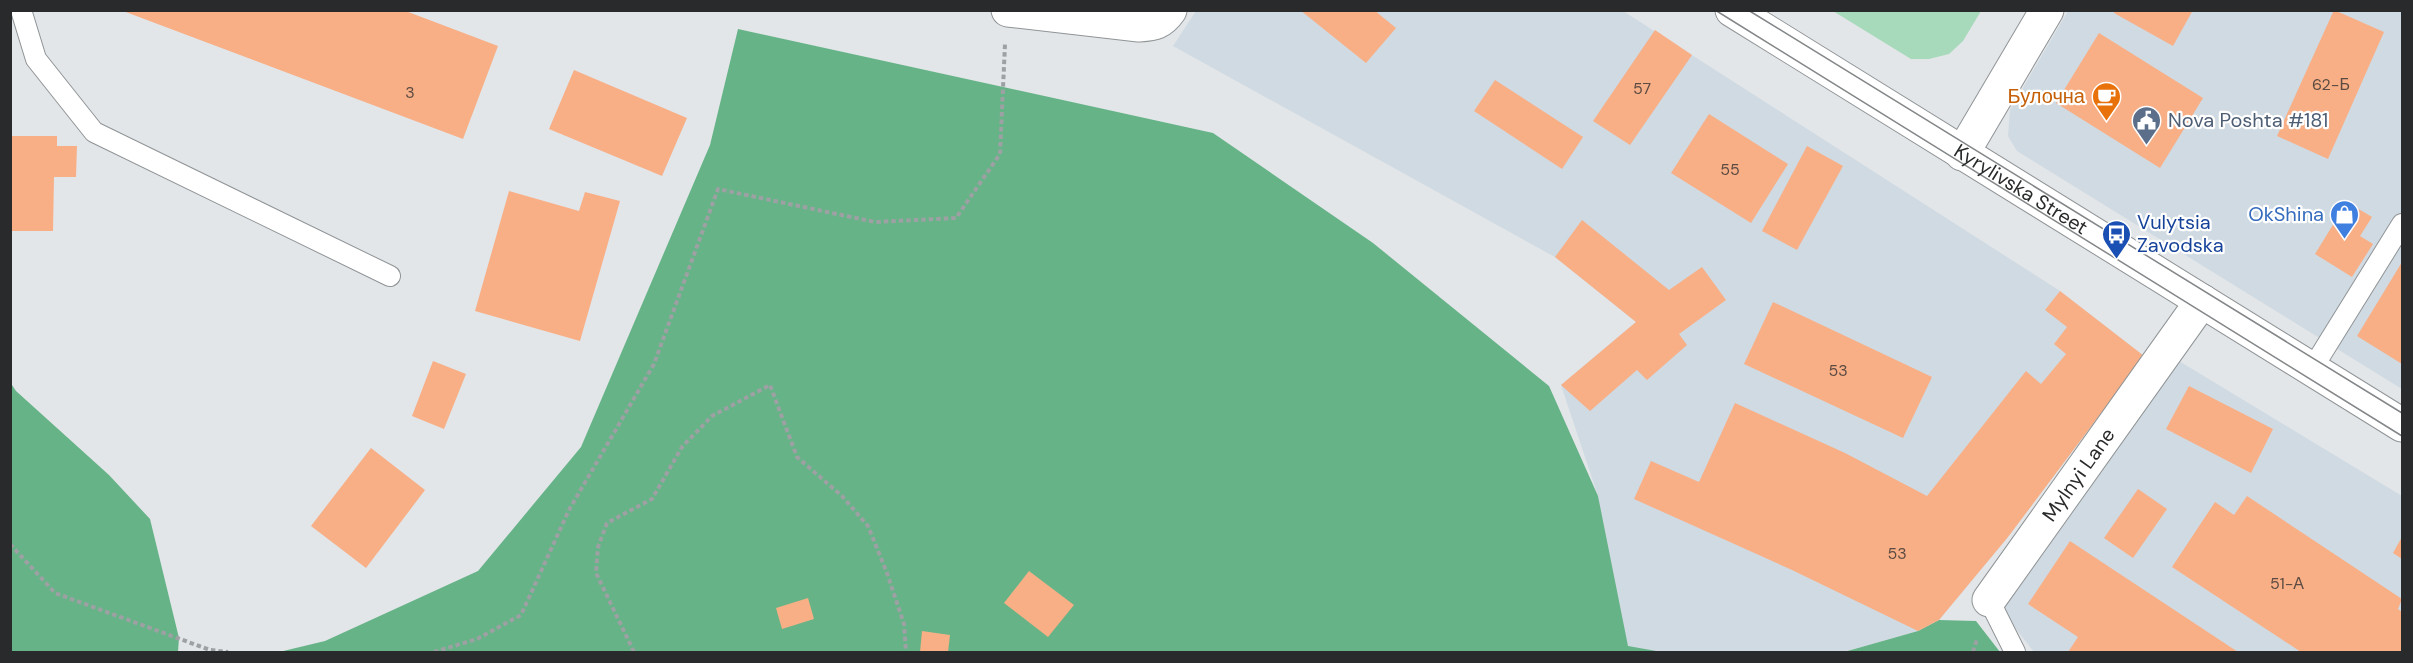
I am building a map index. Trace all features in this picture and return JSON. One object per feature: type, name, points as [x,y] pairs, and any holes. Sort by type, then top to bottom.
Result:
[{"type":"street","points":[[1007,22],[1155,24],[1164,19],[1170,10]]},
{"type":"street","name":"Kyrylivska Street","points":[[1732,10],[2403,425]]},
{"type":"street","points":[[1962,154],[2047,10]]},
{"type":"street","name":"Mylnyi Lane","points":[[1989,600],[2202,301]]},
{"type":"lane","points":[[21,10],[36,59],[94,132],[390,276]]},
{"type":"lane","points":[[2312,369],[2403,224]]},
{"type":"lane","name":"Mylnyi Lane","points":[[1989,600],[2015,652]]},
{"type":"path","points":[[434,652],[477,639],[521,615],[569,510],[654,364],[718,189],[875,222],[956,218],[1000,154],[1007,22]]},
{"type":"path","points":[[634,652],[596,573],[598,548],[608,523],[652,498],[682,447],[712,416],[770,385],[797,457],[842,496],[868,526],[904,624],[906,652]]},
{"type":"path","points":[[10,544],[54,593],[210,650],[228,652]]},
{"type":"shaded area","points":[[1196,11],[1623,11],[2060,291],[2144,356],[2008,537],[1939,620],[1918,631],[1844,652],[1647,652],[1621,648],[1598,496],[1561,385],[1636,322],[1555,257],[1173,46]]},
{"type":"shaded area","points":[[2068,11],[2402,11],[2402,389],[2017,151],[2008,136],[2010,110]]},
{"type":"shaded area","points":[[2174,358],[2402,496],[2402,652],[2034,652],[2002,611]]},
{"type":"green space","points":[[1833,11],[1981,11],[1963,41],[1949,54],[1929,59],[1911,59]]},
{"type":"green space","points":[[738,29],[1213,133],[1373,243],[1549,386],[1598,496],[1628,646],[1662,652],[279,652],[325,641],[478,571],[581,447],[710,145]]},
{"type":"green space","points":[[10,382],[16,391],[109,475],[150,519],[179,638],[178,652],[11,652]]},
{"type":"green space","points":[[1939,620],[1976,621],[2000,652],[1844,652],[1918,631]]},
{"type":"building","points":[[403,10],[498,46],[463,139],[123,11]]},
{"type":"building","points":[[1300,10],[1374,10],[1396,28],[1366,63]]},
{"type":"building","points":[[2116,10],[2193,10],[2173,46],[2114,13]]},
{"type":"building","points":[[2334,10],[2384,32],[2328,159],[2277,136]]},
{"type":"building","points":[[1655,30],[1692,55],[1630,145],[1593,121]]},
{"type":"building","points":[[2099,33],[2203,98],[2160,168],[2056,103]]},
{"type":"building","points":[[574,70],[687,118],[662,176],[549,129]]},
{"type":"building","points":[[1495,80],[1583,137],[1562,169],[1474,111]]},
{"type":"building","points":[[1709,114],[1788,164],[1751,223],[1671,173]]},
{"type":"building","points":[[10,136],[57,136],[57,146],[77,146],[76,177],[54,177],[53,231],[10,231]]},
{"type":"building","points":[[1807,146],[1843,166],[1797,250],[1762,231]]},
{"type":"building","points":[[509,191],[579,211],[585,192],[620,201],[580,341],[475,311]]},
{"type":"building","name":"OkShina","points":[[2347,202],[2372,217],[2360,236],[2373,244],[2352,277],[2315,254]]},
{"type":"building","points":[[1582,220],[1669,290],[1702,267],[1726,300],[1679,334],[1687,345],[1647,380],[1637,370],[1590,411],[1561,385],[1636,322],[1555,257]]},
{"type":"building","points":[[2402,262],[2402,364],[2357,336]]},
{"type":"building","points":[[2060,291],[2144,356],[2008,537],[1939,620],[1918,631],[1792,570],[1634,499],[1651,461],[1699,482],[1735,403],[1845,453],[1927,496],[2026,371],[2041,384],[2066,354],[2054,344],[2067,327],[2045,310]]},
{"type":"building","points":[[1773,302],[1932,377],[1903,438],[1744,364]]},
{"type":"building","points":[[433,361],[466,374],[444,429],[412,416]]},
{"type":"building","points":[[2189,386],[2273,429],[2251,473],[2166,429]]},
{"type":"building","points":[[371,448],[425,490],[366,568],[311,526]]},
{"type":"building","points":[[2138,489],[2167,509],[2133,558],[2104,538]]},
{"type":"building","points":[[2247,496],[2402,599],[2398,609],[2402,612],[2402,652],[2301,652],[2172,567],[2215,502],[2234,515]]},
{"type":"building","points":[[2402,537],[2402,559],[2393,553]]},
{"type":"building","points":[[2070,541],[2238,652],[2068,652],[2078,637],[2028,604]]},
{"type":"building","points":[[1029,571],[1074,605],[1048,637],[1004,603]]},
{"type":"building","points":[[808,598],[814,619],[782,629],[776,608]]},
{"type":"building","points":[[922,631],[950,635],[948,652],[920,652]]},
{"type":"tram line","points":[[1715,10],[2402,436]]},
{"type":"tram line","points":[[1748,10],[2402,413]]},
{"type":"place","name":"Булочна","points":[[2106,122]]},
{"type":"place","name":"Nova Poshta #181","points":[[2147,146]]},
{"type":"place","name":"OkShina","points":[[2345,240]]},
{"type":"place","name":"Vulytsia Zavodska","points":[[2116,260]]}]
